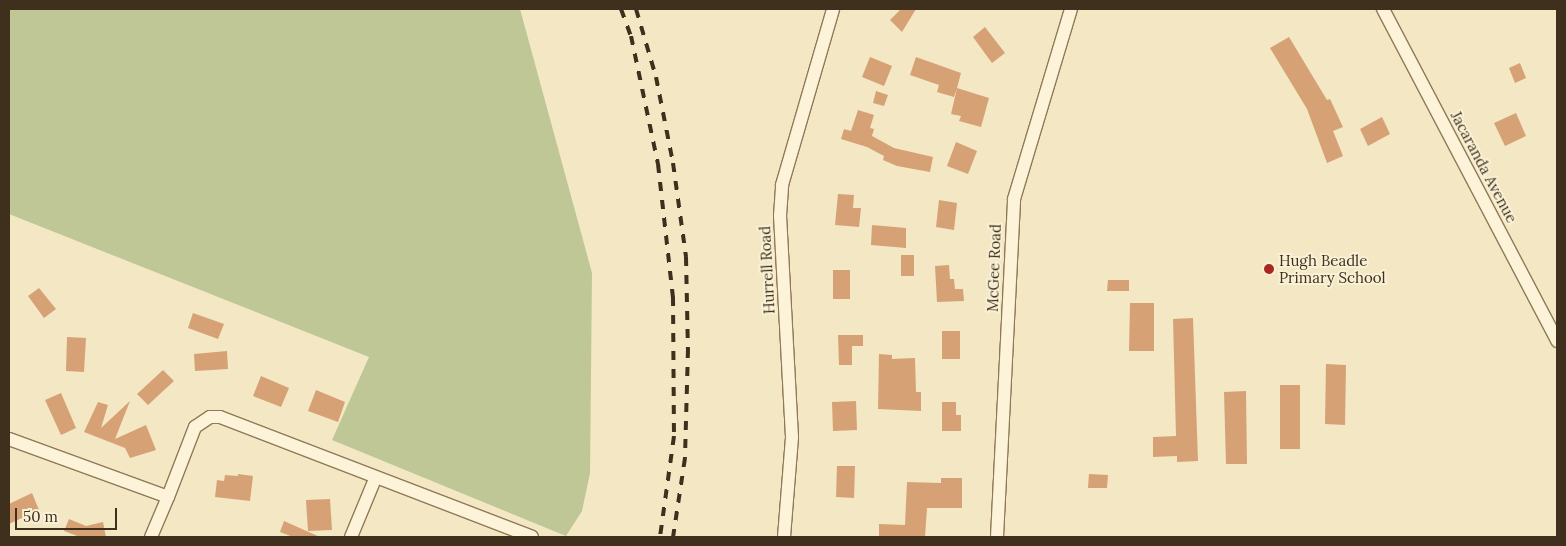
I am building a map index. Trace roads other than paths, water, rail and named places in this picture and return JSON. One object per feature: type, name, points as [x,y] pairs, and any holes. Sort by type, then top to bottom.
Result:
[{"type":"street","name":"Hurrell Road","points":[[784,537],[792,437],[780,216],[782,185],[834,9]]},
{"type":"street","name":"McGee Road","points":[[997,537],[1014,199],[1071,9]]},
{"type":"street","name":"Jacaranda Avenue","points":[[1383,9],[1557,341]]},
{"type":"street","points":[[151,537],[195,427],[210,417],[220,417],[375,479],[532,537]]},
{"type":"street","points":[[9,439],[168,497]]},
{"type":"street","points":[[351,537],[375,479]]},
{"type":"railway","points":[[621,9],[631,36],[658,164],[673,297],[674,436],[660,537]]},
{"type":"railway","points":[[636,9],[656,77],[673,163],[686,257],[688,349],[685,458],[673,537]]},
{"type":"place","name":"Hugh Beadle Primary School","points":[[1269,269]]}]
